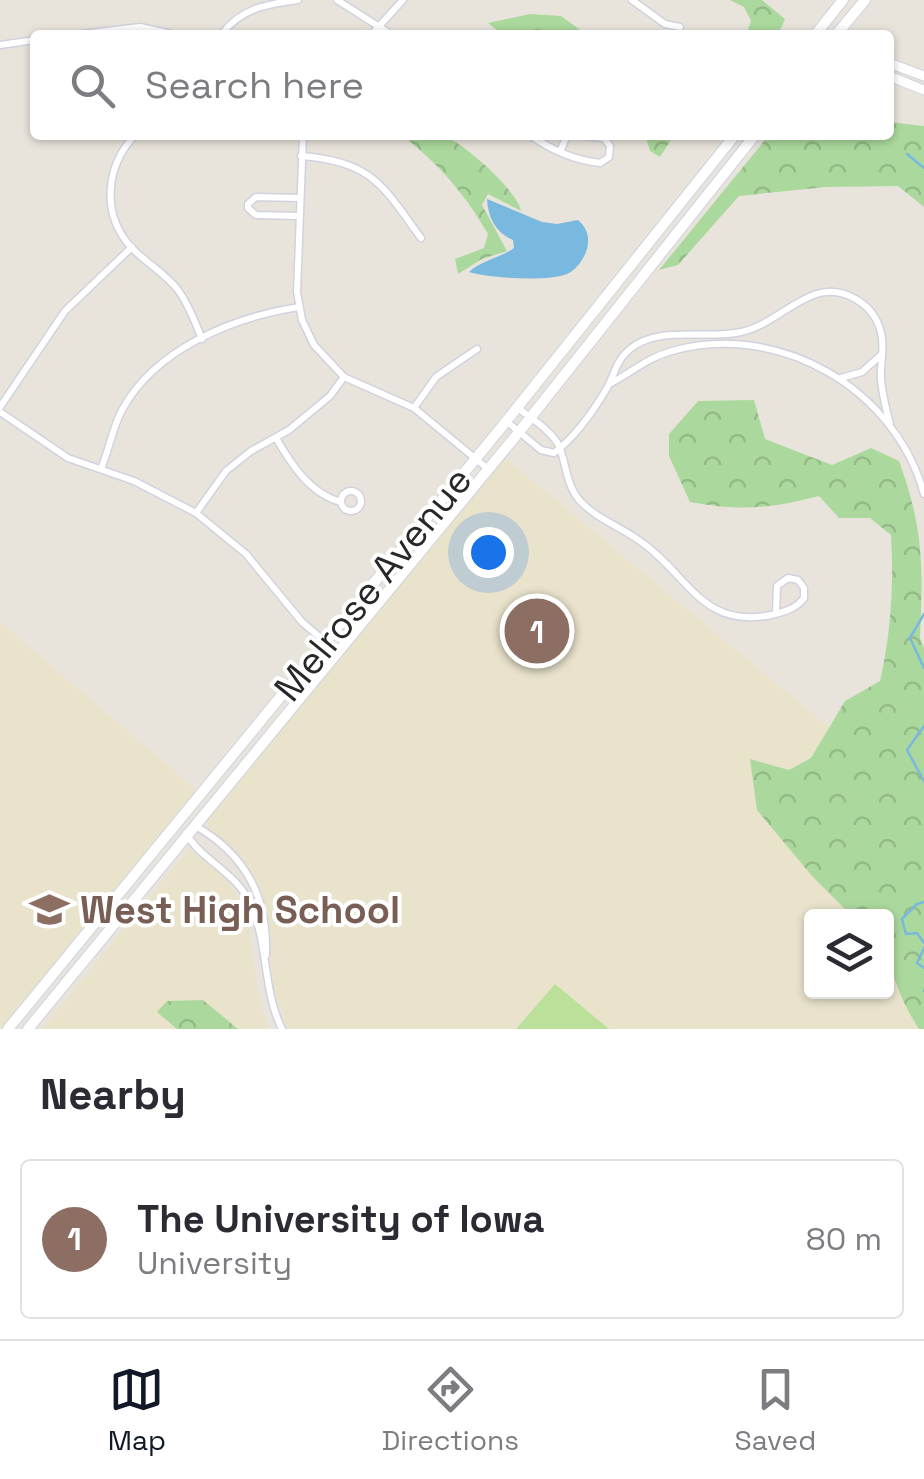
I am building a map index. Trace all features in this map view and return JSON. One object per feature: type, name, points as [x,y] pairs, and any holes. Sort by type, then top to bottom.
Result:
[{"type":"main road","points":[[819,30],[843,0]]},
{"type":"main road","points":[[841,30],[865,0]]},
{"type":"main road","name":"Melrose Avenue","points":[[8,1029],[506,422],[731,140]]},
{"type":"main road","name":"Melrose Avenue","points":[[28,1029],[519,432],[751,140]]},
{"type":"street","points":[[226,30],[252,8],[298,0]]},
{"type":"street","points":[[337,0],[385,30]]},
{"type":"street","points":[[375,30],[403,0]]},
{"type":"street","points":[[632,0],[665,24],[680,28]]},
{"type":"street","points":[[825,22],[834,30]]},
{"type":"street","points":[[115,30],[154,30]]},
{"type":"street","points":[[0,45],[30,41]]},
{"type":"street","points":[[894,65],[924,76]]},
{"type":"street","points":[[894,78],[924,90]]},
{"type":"street","points":[[130,140],[120,155],[110,190],[117,226],[132,247],[176,288],[202,339]]},
{"type":"street","points":[[303,140],[299,307],[314,345],[344,377],[414,408],[488,469]]},
{"type":"street","points":[[539,140],[594,163],[609,157],[610,146],[606,140]]},
{"type":"street","points":[[560,152],[565,140]]},
{"type":"street","points":[[301,156],[337,160],[376,180],[397,202],[421,238]]},
{"type":"street","points":[[298,216],[256,215],[248,204],[256,197],[300,198]]},
{"type":"street","points":[[132,247],[65,310],[0,410],[68,458],[156,490],[196,514],[246,554],[302,622],[338,653]]},
{"type":"street","points":[[506,422],[541,450],[554,453],[571,440],[610,384],[614,368],[632,347],[660,336],[746,332],[812,295],[831,292],[858,300],[872,314],[881,332],[882,390],[890,424]]},
{"type":"street","points":[[102,470],[121,413],[142,382],[169,357],[263,315],[299,307]]},
{"type":"street","points":[[728,334],[730,345]]},
{"type":"street","points":[[610,384],[643,363],[678,349],[730,345],[780,352],[840,378],[890,424],[915,466],[924,494]]},
{"type":"street","points":[[632,347],[643,363]]},
{"type":"street","points":[[414,408],[436,377],[477,348]]},
{"type":"street","points":[[840,378],[862,372],[882,354]]},
{"type":"street","points":[[196,514],[218,480],[238,460],[276,438],[330,396],[344,377]]},
{"type":"street","points":[[517,408],[554,438],[569,484],[582,503],[649,547],[700,600],[718,611],[739,616],[776,614],[802,602],[804,588],[798,580],[788,578],[777,586],[776,614]]},
{"type":"street","points":[[276,438],[308,482],[341,502]]},
{"type":"street","points":[[195,825],[238,862],[255,884],[267,929],[271,1000],[282,1029]]},
{"type":"street","points":[[186,836],[243,890],[266,955]]},
{"type":"shaded area","points":[[503,456],[924,806],[924,1029],[288,1029],[273,986],[266,915],[256,882],[231,850],[209,831],[206,819]]},
{"type":"shaded area","name":"West High School","points":[[0,622],[198,791],[2,1029],[0,1029]]},
{"type":"shaded area","points":[[189,849],[222,873],[236,894],[248,925],[260,1003],[269,1029],[42,1029]]},
{"type":"green space","points":[[730,0],[762,0],[785,19],[780,30],[748,30],[751,21],[744,7]]},
{"type":"green space","points":[[530,14],[561,16],[580,30],[497,30],[488,23]]},
{"type":"green space","points":[[894,123],[924,126],[924,207],[898,186],[826,187],[739,196],[678,265],[659,270],[765,140],[894,140]]},
{"type":"green space","points":[[408,140],[452,140],[510,191],[521,211],[488,194],[482,205],[507,251],[482,259],[458,274],[455,259],[484,248],[488,234],[450,180]]},
{"type":"green space","points":[[647,140],[671,140],[660,157],[650,151]]},
{"type":"green space","points":[[754,400],[765,439],[832,465],[871,448],[899,461],[913,508],[922,590],[924,1029],[919,1029],[911,1016],[894,975],[894,909],[845,909],[812,876],[757,810],[750,759],[789,770],[811,758],[845,701],[880,681],[889,627],[891,535],[870,518],[839,518],[819,496],[754,507],[690,502],[669,456],[669,434],[698,401]]},
{"type":"green space","points":[[555,984],[609,1029],[516,1029]]},
{"type":"green space","points":[[203,1000],[238,1029],[177,1029],[157,1012],[167,1001]]},
{"type":"water","points":[[487,199],[542,222],[578,220],[588,237],[582,260],[567,274],[546,278],[469,272],[514,248],[513,240],[494,224]]},
{"type":"waterway","points":[[907,154],[924,168]]},
{"type":"waterway","points":[[924,614],[910,638],[924,668]]},
{"type":"waterway","points":[[924,726],[907,750],[924,781]]},
{"type":"waterway","points":[[924,902],[902,919],[906,934],[917,933],[924,943]]},
{"type":"waterway","points":[[924,948],[917,963],[924,968]]},
{"type":"place","name":"The University of Iowa","points":[[537,631]]},
{"type":"place","name":"West High School","points":[[50,910]]}]
